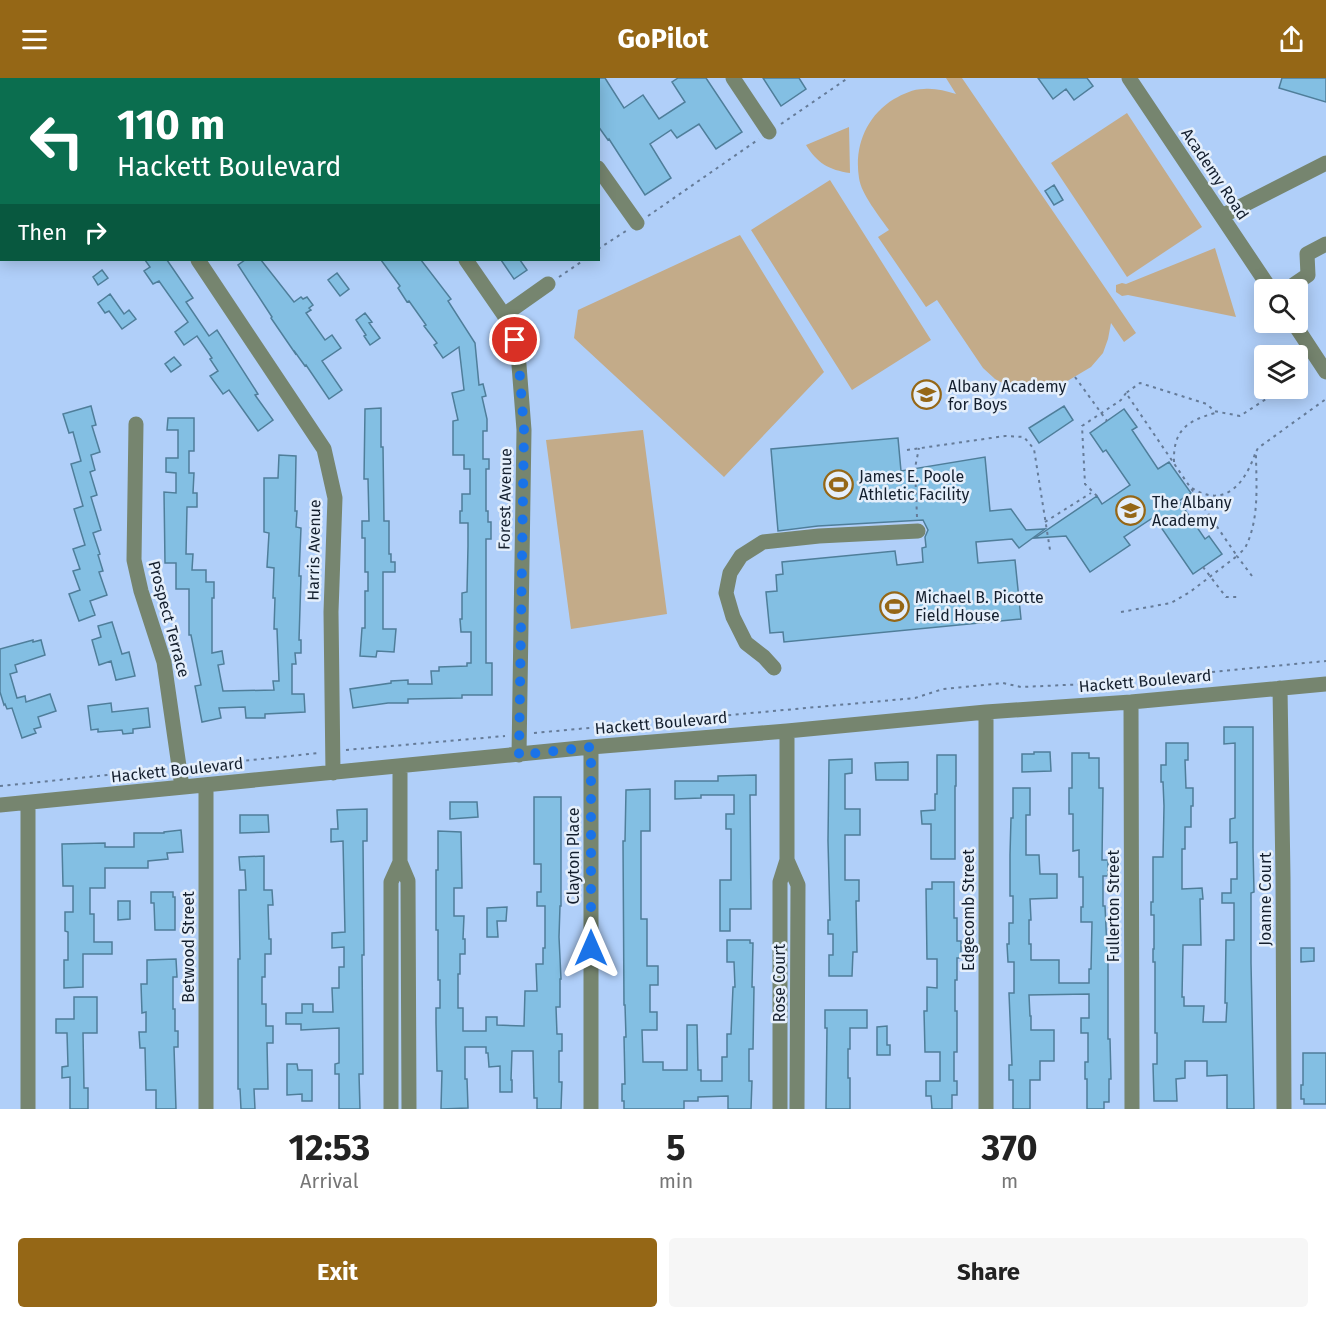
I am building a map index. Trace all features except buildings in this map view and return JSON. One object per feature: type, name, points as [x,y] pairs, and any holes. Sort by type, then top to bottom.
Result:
[{"type":"street","points":[[733,78],[769,132]]},
{"type":"street","name":"Academy Road","points":[[1129,78],[1264,279]]},
{"type":"street","points":[[1222,216],[1326,163]]},
{"type":"street","points":[[600,171],[637,223]]},
{"type":"street","points":[[1302,279],[1308,275],[1307,254],[1326,244]]},
{"type":"street","name":"Harris Avenue","points":[[199,261],[324,450],[335,498],[331,612],[333,773]]},
{"type":"street","name":"Forest Avenue","points":[[467,261],[504,315],[515,340],[519,365],[524,430],[519,755]]},
{"type":"street","points":[[504,315],[548,284]]},
{"type":"street","points":[[1300,333],[1326,372]]},
{"type":"street","name":"Prospect Terrace","points":[[136,424],[134,560],[141,591],[164,662],[182,787]]},
{"type":"street","points":[[774,668],[746,643],[733,617],[726,593],[730,573],[741,556],[763,542],[819,536],[918,531]]},
{"type":"street","name":"Hackett Boulevard","points":[[0,806],[591,747],[1326,684]]},
{"type":"street","name":"Joanne Court","points":[[1280,688],[1284,1109]]},
{"type":"street","name":"Fullerton Street","points":[[1131,702],[1132,1109]]},
{"type":"street","name":"Edgecomb Street","points":[[986,712],[986,1109]]},
{"type":"street","name":"Rose Court","points":[[780,1109],[780,882],[787,860],[787,731]]},
{"type":"street","name":"Clayton Place","points":[[591,747],[591,1109]]},
{"type":"street","points":[[400,767],[400,862],[408,881],[409,1109]]},
{"type":"street","name":"Betwood Street","points":[[206,785],[206,1109]]},
{"type":"street","points":[[28,803],[28,1109]]},
{"type":"street","name":"Rose Court","points":[[787,860],[798,885],[797,1109]]},
{"type":"street","points":[[391,1109],[391,882],[400,862]]},
{"type":"street","points":[[391,998],[408,998]]},
{"type":"street","points":[[780,1020],[797,1020]]},
{"type":"path","points":[[600,248],[848,78]]},
{"type":"path","points":[[548,284],[582,261]]},
{"type":"path","points":[[1076,377],[1107,421]]},
{"type":"path","points":[[1097,496],[1084,484],[1082,426],[1140,383],[1207,404],[1214,411],[1234,416],[1240,416],[1266,399]]},
{"type":"path","points":[[1126,393],[1252,576]]},
{"type":"path","points":[[1190,487],[1202,494],[1217,496],[1231,491],[1242,481],[1258,448],[1326,399]]},
{"type":"path","points":[[1174,464],[1176,439],[1182,429],[1192,421],[1218,412]]},
{"type":"path","points":[[907,450],[1005,436],[1024,437],[1034,449],[1050,550]]},
{"type":"path","points":[[918,531],[915,468],[919,448]]},
{"type":"path","points":[[1121,612],[1171,603],[1190,592],[1245,548],[1252,526],[1256,497],[1256,452]]},
{"type":"path","points":[[1045,522],[1092,492]]},
{"type":"path","points":[[1203,567],[1226,597],[1238,597]]},
{"type":"path","points":[[0,786],[518,734],[915,698],[944,689],[1003,682],[1021,687],[1087,684],[1326,661]]},
{"type":"shaded area","points":[[946,78],[962,78],[1136,333],[1124,342],[1111,323],[1103,353],[1091,367],[1059,386],[1024,391],[995,379],[983,368],[937,300],[926,307],[878,237],[889,230],[871,205],[860,184],[858,155],[864,133],[869,123],[884,106],[905,94],[928,89],[956,94]]},
{"type":"shaded area","points":[[1127,113],[1202,227],[1127,277],[1051,163]]},
{"type":"shaded area","points":[[849,127],[850,173],[824,165],[806,145]]},
{"type":"shaded area","points":[[830,180],[931,340],[852,390],[751,230]]},
{"type":"shaded area","points":[[740,235],[824,372],[724,477],[574,338],[578,310]]},
{"type":"shaded area","points":[[1215,248],[1236,317],[1128,295],[1122,296],[1116,292],[1116,285],[1126,284]]},
{"type":"shaded area","points":[[643,430],[667,614],[571,629],[546,440]]},
{"type":"place","name":"Albany Academy for Boys","points":[[927,395]]},
{"type":"place","name":"James E. Poole Athletic Facility","points":[[838,485]]},
{"type":"place","name":"The Albany Academy","points":[[1131,511]]},
{"type":"place","name":"Michael B. Picotte Field House","points":[[894,606]]},
{"type":"route","points":[[515,340],[524,430],[519,755],[591,747],[591,948]]}]
